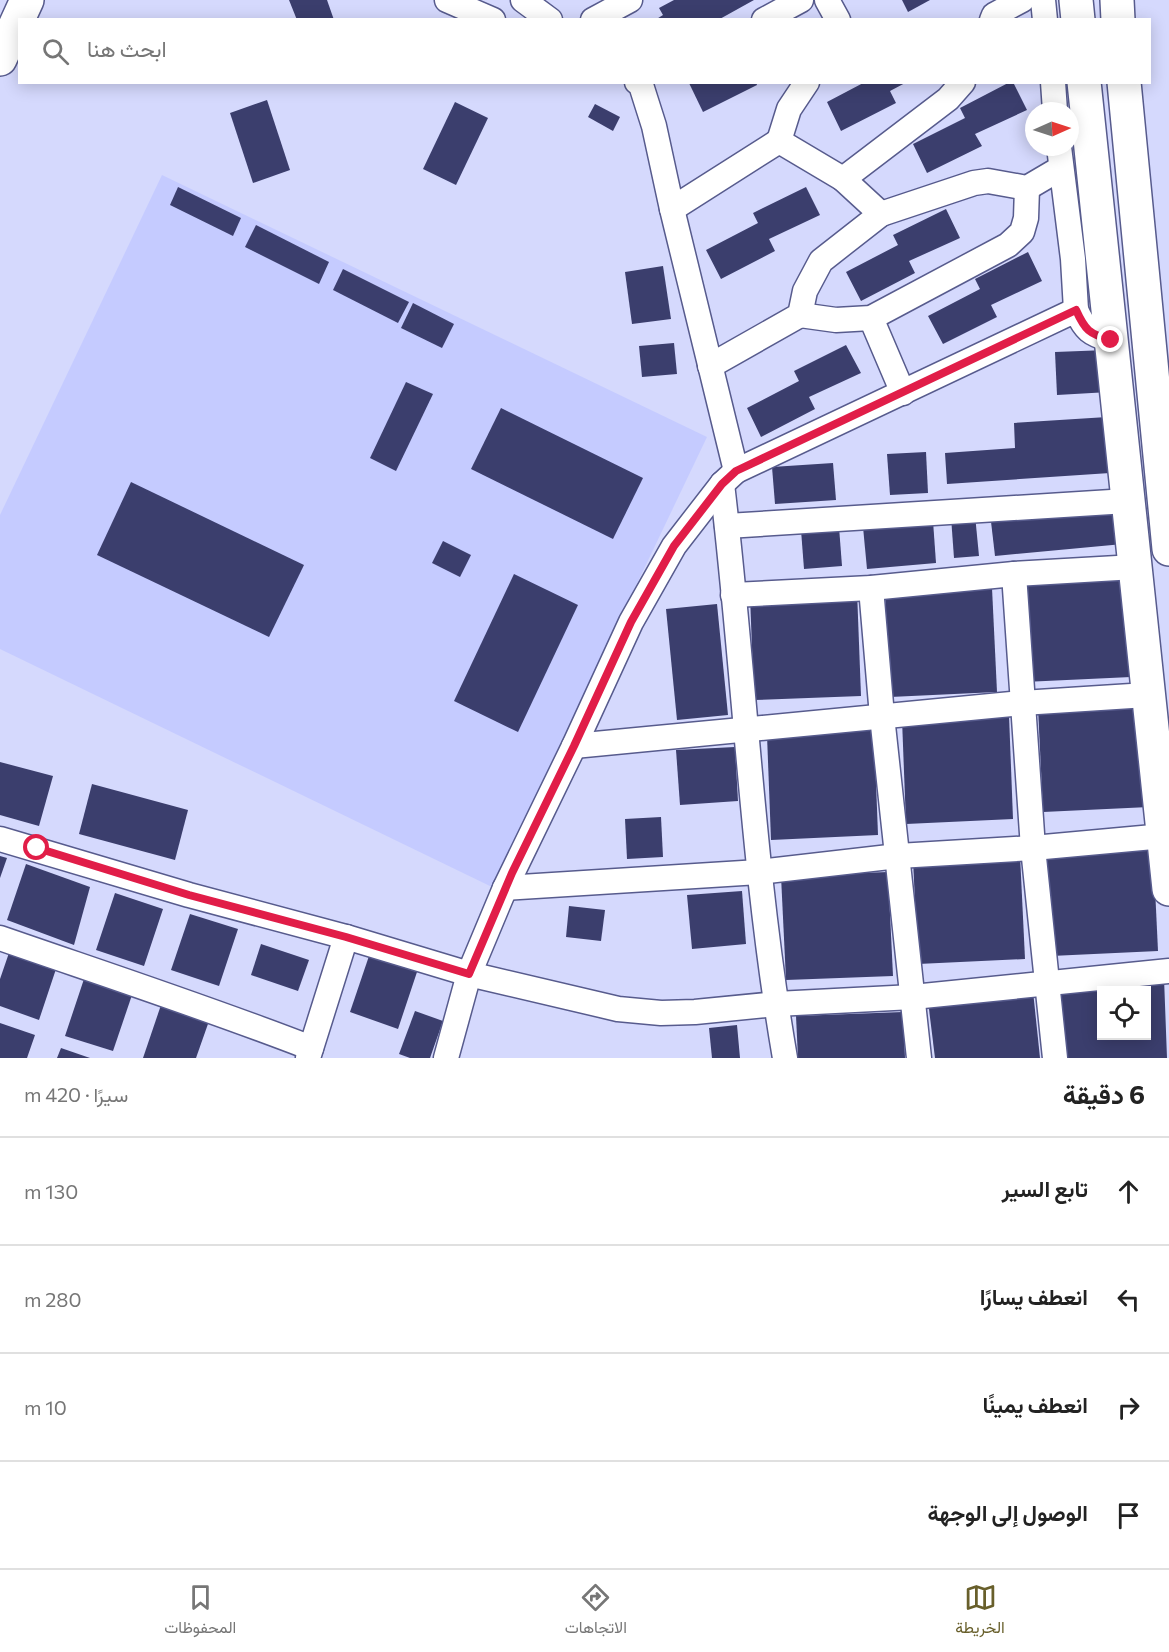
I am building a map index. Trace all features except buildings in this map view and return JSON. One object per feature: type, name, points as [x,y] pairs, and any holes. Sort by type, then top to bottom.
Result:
[{"type":"main road","points":[[19,18],[27,0]]},
{"type":"main road","points":[[1076,0],[1078,18]]},
{"type":"main road","points":[[1117,0],[1118,18]]},
{"type":"main road","points":[[0,58],[18,19]]},
{"type":"main road","points":[[1084,84],[1169,889]]},
{"type":"main road","points":[[1124,84],[1163,427],[1169,549]]},
{"type":"street","points":[[447,0],[488,18]]},
{"type":"street","points":[[523,0],[547,18]]},
{"type":"street","points":[[597,18],[630,0]]},
{"type":"street","points":[[768,18],[801,0]]},
{"type":"street","points":[[827,0],[837,18]]},
{"type":"street","points":[[986,18],[1022,0]]},
{"type":"street","points":[[1043,0],[1046,18]]},
{"type":"street","points":[[641,84],[654,126],[711,366],[729,477],[727,526],[759,872],[785,1058]]},
{"type":"street","points":[[672,209],[779,141],[789,109],[806,84]]},
{"type":"street","points":[[843,179],[948,99],[961,84]]},
{"type":"street","points":[[1053,84],[1054,102]]},
{"type":"street","points":[[779,141],[843,179],[881,214]]},
{"type":"street","points":[[1060,158],[1073,259],[1076,310],[1083,325],[1089,331],[1111,340]]},
{"type":"street","points":[[711,366],[800,315],[836,320],[871,318],[1008,245],[1022,232],[1026,218],[1028,188],[1060,158]]},
{"type":"street","points":[[800,315],[805,291],[821,261],[881,214],[974,183],[1003,183],[1028,188]]},
{"type":"street","points":[[446,1058],[469,974],[505,888],[631,622],[674,546],[729,477],[1076,310]]},
{"type":"street","points":[[871,318],[903,393]]},
{"type":"street","points":[[727,526],[1127,501]]},
{"type":"street","points":[[733,595],[871,588],[1014,574],[1135,567]]},
{"type":"street","points":[[1014,574],[1033,848],[1055,1058]]},
{"type":"street","points":[[871,588],[882,716],[919,1058]]},
{"type":"street","points":[[574,746],[1022,703],[1147,695]]},
{"type":"street","points":[[505,888],[759,872],[898,856],[1033,848],[1164,836]]},
{"type":"street","points":[[0,838],[189,895],[346,937],[469,974],[618,1009],[695,1012],[776,1004],[913,997],[1169,971]]},
{"type":"street","points":[[0,938],[144,989],[220,1013],[309,1053],[346,937]]},
{"type":"shaded area","points":[[162,175],[707,437],[492,887],[0,649],[0,515]]},
{"type":"route","points":[[37,848],[189,895],[346,937],[469,974],[512,873],[631,622],[674,546],[722,484],[736,471],[1076,310],[1083,325],[1089,331],[1096,336],[1111,340]]}]
